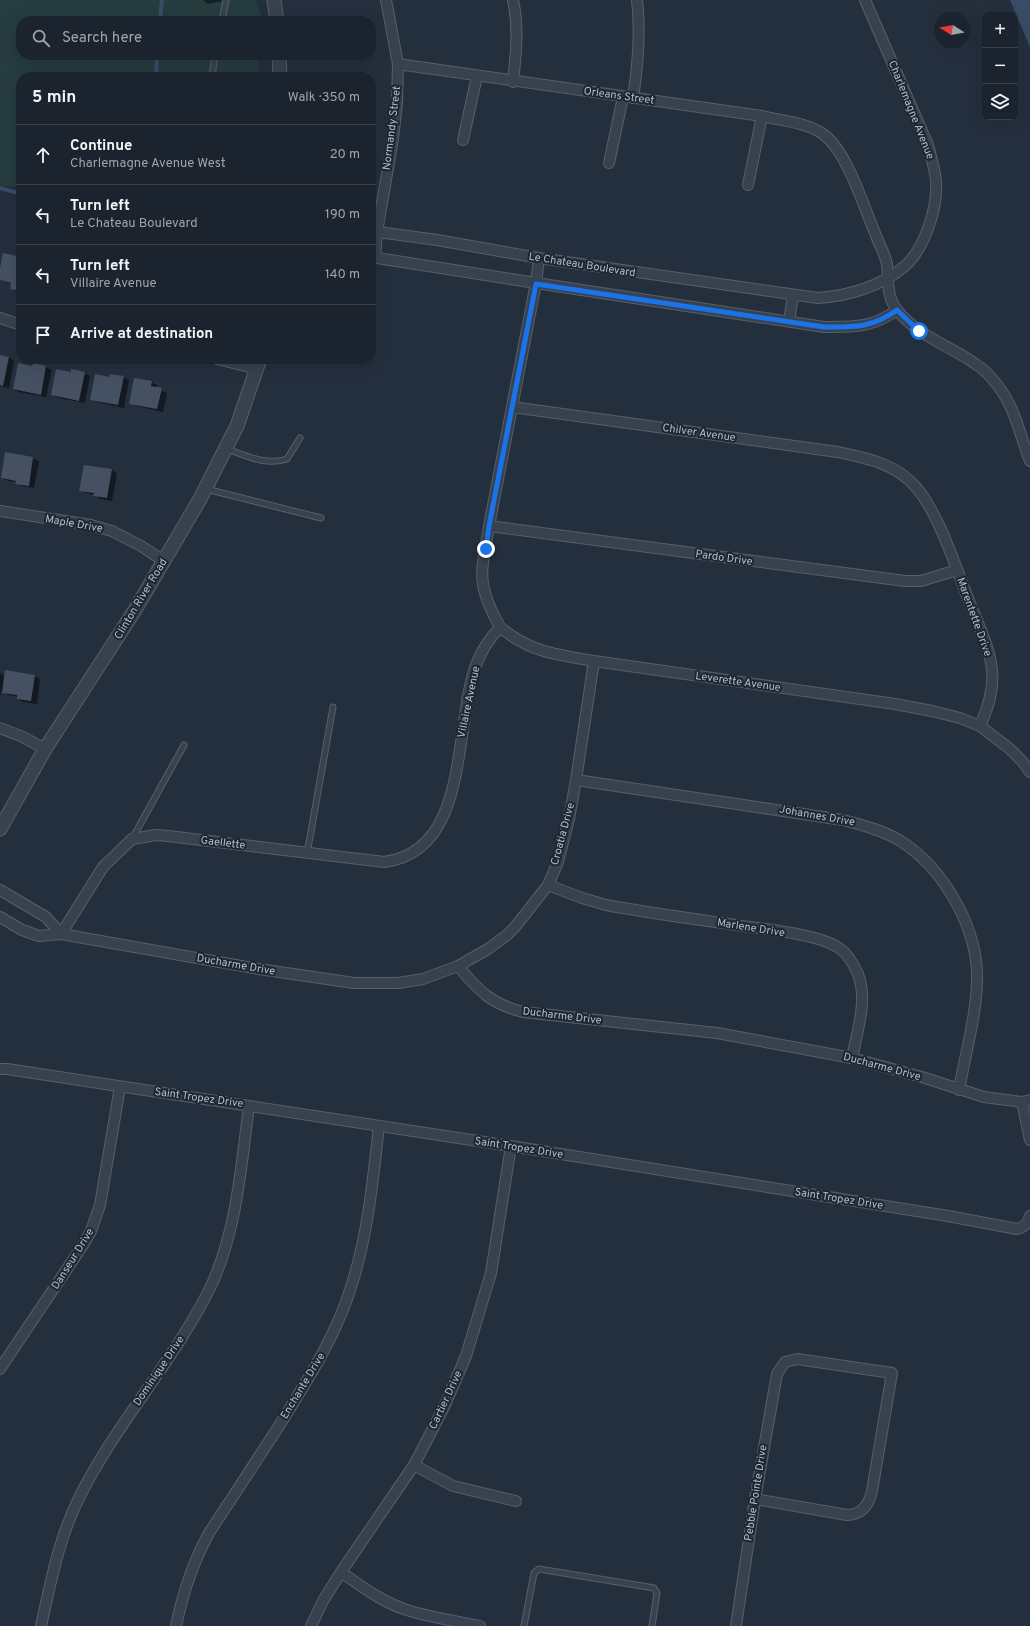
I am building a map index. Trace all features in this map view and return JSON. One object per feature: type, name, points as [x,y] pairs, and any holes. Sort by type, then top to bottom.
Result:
[{"type":"street","points":[[274,0],[276,16]]},
{"type":"street","name":"Normandy Street","points":[[376,221],[393,139],[397,103],[398,64],[386,0]]},
{"type":"street","points":[[513,0],[516,12],[518,35],[513,82]]},
{"type":"street","points":[[633,98],[640,37],[637,0]]},
{"type":"street","name":"Charlemagne Avenue","points":[[865,0],[928,145],[936,182],[934,206],[928,231],[906,266],[887,278]]},
{"type":"street","points":[[279,60],[280,72]]},
{"type":"street","name":"Orleans Street","points":[[398,64],[513,82],[762,116],[803,126],[823,134],[836,148],[854,181],[887,263],[889,296],[897,310]]},
{"type":"street","points":[[463,140],[477,76]]},
{"type":"street","points":[[610,163],[623,97]]},
{"type":"street","points":[[748,185],[762,116]]},
{"type":"street","name":"Le Chateau Boulevard","points":[[376,231],[437,240],[539,258],[793,296],[818,298],[834,297],[861,290],[887,278]]},
{"type":"street","points":[[376,257],[536,284],[824,327],[858,327],[878,321],[897,310],[919,331],[975,363],[996,383],[1009,403],[1030,461]]},
{"type":"street","points":[[500,627],[489,606],[484,592],[482,579],[483,566],[489,526],[536,284],[539,258]]},
{"type":"street","points":[[789,321],[793,296]]},
{"type":"street","points":[[0,318],[16,323]]},
{"type":"street","name":"Clinton River Road","points":[[0,829],[45,749],[135,610],[206,489],[237,426],[259,364]]},
{"type":"street","name":"Chilver Avenue","points":[[512,407],[838,452],[885,465]]},
{"type":"street","name":"Marentette Drive","points":[[885,465],[900,472],[911,482],[922,496],[937,522],[977,620],[992,668],[992,690],[988,708],[980,726]]},
{"type":"street","name":"Maple Drive","points":[[0,511],[91,525],[112,531],[141,546],[164,561]]},
{"type":"street","name":"Pardo Drive","points":[[489,526],[905,581],[921,581],[957,570]]},
{"type":"street","name":"Leverette Avenue","points":[[500,627],[521,643],[537,650],[594,662],[894,704],[960,718],[980,726]]},
{"type":"street","name":"Villaire Avenue","points":[[427,842],[437,829],[445,813],[452,789],[469,690],[476,665],[490,638],[500,627]]},
{"type":"street","name":"Croatia Drive","points":[[458,966],[488,949],[507,935],[548,885],[558,862],[569,819],[594,662]]},
{"type":"street","points":[[980,726],[1010,749],[1030,772]]},
{"type":"street","points":[[0,728],[23,737],[45,749]]},
{"type":"street","name":"Johannes Drive","points":[[576,780],[843,820],[862,824],[890,835],[914,851],[937,874],[956,903],[964,919],[972,947],[977,980],[959,1090]]},
{"type":"street","name":"Gaellette","points":[[132,839],[156,835],[168,836],[307,854],[384,862],[407,856],[427,842]]},
{"type":"street","points":[[0,890],[46,917],[61,934],[103,867],[132,839]]},
{"type":"street","name":"Marlene Drive","points":[[548,885],[582,898],[606,905],[779,931],[821,940],[838,948],[844,952],[852,962],[858,974],[862,994],[862,1004],[852,1058]]},
{"type":"street","name":"Ducharme Drive","points":[[0,917],[22,930],[39,936],[61,934],[259,969],[354,983],[398,983],[423,979],[458,966],[473,984],[491,1000],[510,1009],[523,1012],[717,1033],[852,1058],[922,1077],[984,1097],[1026,1101]]},
{"type":"street","name":"Saint Tropez Drive","points":[[0,1069],[510,1146],[941,1215],[1017,1229],[1024,1227],[1030,1216]]},
{"type":"street","name":"Danseur Drive","points":[[0,1370],[91,1231],[100,1205],[120,1087]]},
{"type":"street","points":[[1026,1101],[1030,1140]]},
{"type":"street","name":"Dominique Drive","points":[[41,1626],[59,1548],[80,1496],[116,1434],[194,1317],[211,1285],[227,1239],[236,1201],[249,1106]]},
{"type":"street","name":"Enchante Drive","points":[[176,1626],[186,1583],[203,1543],[310,1377],[340,1315],[352,1285],[370,1204],[379,1126]]},
{"type":"street","name":"Cartier Drive","points":[[311,1626],[323,1601],[341,1572],[414,1465],[466,1356],[491,1273],[510,1146]]},
{"type":"street","name":"Pebble Pointe Drive","points":[[736,1626],[755,1499],[777,1374],[785,1362],[798,1358],[892,1373],[872,1491],[870,1500],[862,1510],[853,1515],[848,1515],[755,1499]]},
{"type":"street","points":[[414,1465],[453,1486],[516,1501]]},
{"type":"street","points":[[341,1572],[364,1588],[411,1612],[480,1626]]},
{"type":"lane","points":[[223,16],[226,0]]},
{"type":"lane","points":[[213,72],[214,60]]},
{"type":"lane","points":[[226,448],[260,461],[277,462],[287,459],[300,438]]},
{"type":"lane","points":[[206,489],[320,518]]},
{"type":"lane","points":[[307,854],[334,707]]},
{"type":"lane","points":[[132,839],[184,745]]},
{"type":"lane","points":[[524,1626],[534,1573],[539,1569],[654,1588],[657,1593],[652,1626]]},
{"type":"green space","points":[[0,0],[256,0],[261,16],[16,16],[16,60],[259,60],[258,72],[16,72],[16,187],[0,185]]},
{"type":"water","points":[[1010,0],[1030,0],[1030,47],[1018,19],[1018,12],[1015,12]]},
{"type":"building","points":[[3,253],[16,256],[16,290],[10,289],[11,283],[0,280],[0,268]]},
{"type":"building","points":[[0,355],[9,357],[3,386],[0,385]]},
{"type":"building","points":[[18,364],[32,366],[33,364],[37,364],[46,366],[41,395],[13,389]]},
{"type":"building","points":[[56,369],[71,372],[71,369],[85,372],[79,401],[51,395]]},
{"type":"building","points":[[95,374],[110,377],[110,374],[124,376],[118,405],[90,400]]},
{"type":"building","points":[[134,378],[152,381],[151,386],[162,388],[157,409],[129,404]]},
{"type":"building","points":[[5,452],[33,457],[29,486],[15,484],[16,481],[1,478]]},
{"type":"building","points":[[84,465],[112,469],[107,498],[93,496],[94,493],[79,491]]},
{"type":"building","points":[[5,670],[35,675],[31,701],[17,699],[17,695],[2,693]]},
{"type":"waterway","points":[[160,16],[162,0]]},
{"type":"waterway","points":[[156,72],[157,60]]},
{"type":"waterway","points":[[0,188],[16,193]]},
{"type":"route","points":[[486,549],[489,526],[536,284],[824,327],[858,327],[878,321],[897,310],[919,331]]}]
